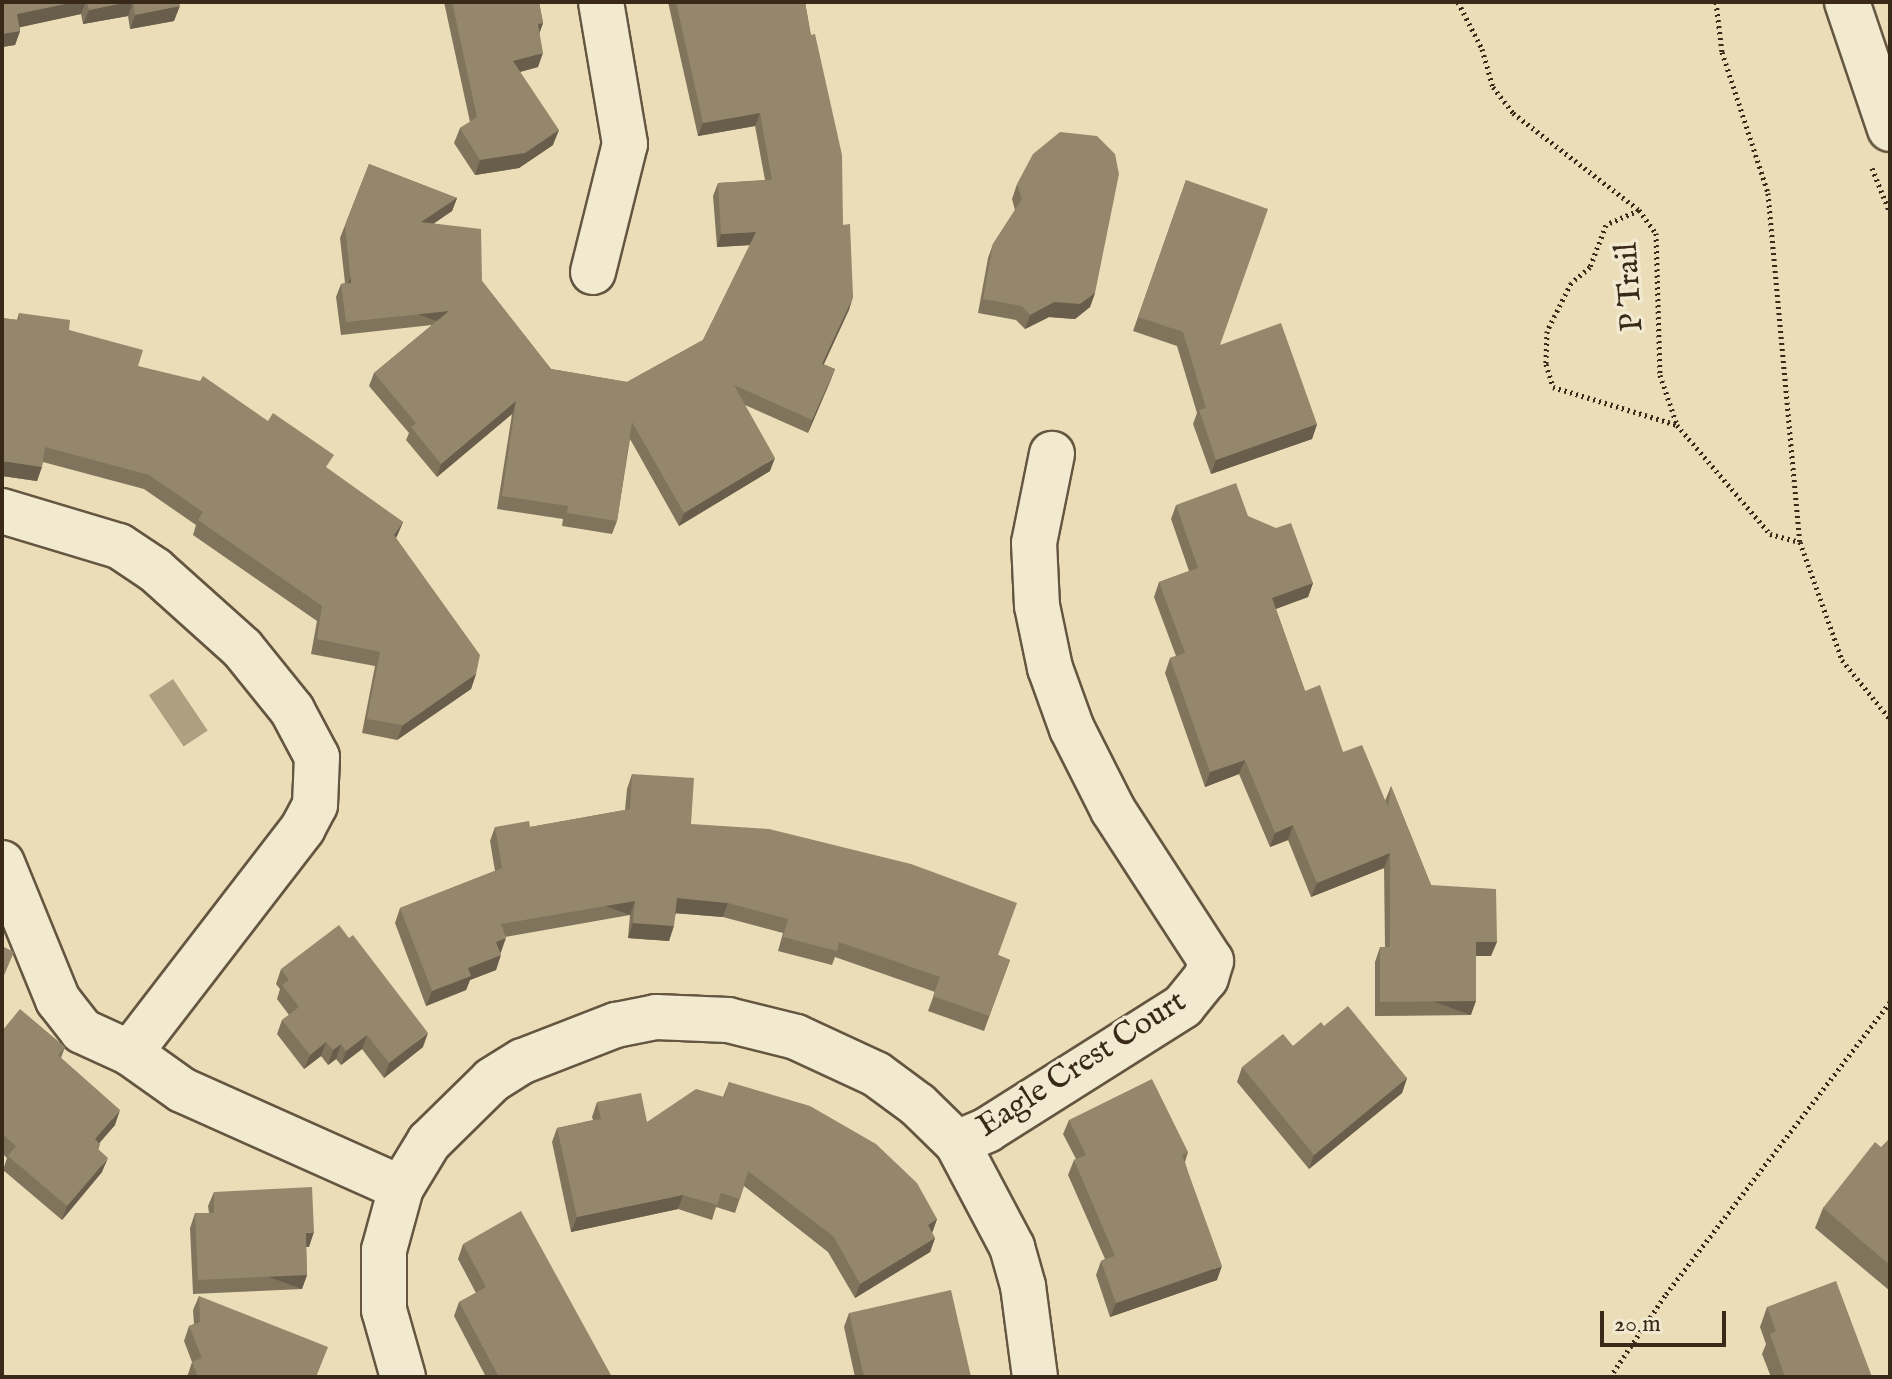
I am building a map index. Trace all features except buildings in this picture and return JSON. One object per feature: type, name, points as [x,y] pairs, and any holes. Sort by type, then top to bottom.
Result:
[{"type":"street","points":[[593,272],[625,144],[601,2]]},
{"type":"street","points":[[1847,2],[1890,129]]},
{"type":"street","name":"Eagle Crest Court","points":[[957,1143],[987,1130],[1183,1006],[1206,978],[1211,961],[1113,810],[1072,729],[1050,668],[1037,606],[1034,543],[1052,454]]},
{"type":"street","points":[[2,511],[119,546],[155,570],[242,648],[292,710],[317,757],[315,805],[303,828],[130,1053]]},
{"type":"street","points":[[2,863],[58,1000],[82,1031],[130,1053],[182,1090],[401,1188]]},
{"type":"street","points":[[403,1377],[389,1338],[382,1283],[384,1250],[401,1188],[429,1142],[492,1080],[550,1048],[656,1017],[728,1020],[796,1037],[876,1074],[957,1143],[1012,1247],[1023,1286],[1035,1377]]},
{"type":"path","name":"P Trail","points":[[1458,2],[1482,49],[1493,87],[1513,113],[1639,210],[1656,233],[1660,375],[1677,425],[1770,534],[1800,542]]},
{"type":"path","points":[[1716,2],[1722,52],[1768,193],[1800,542],[1842,660],[1890,719]]},
{"type":"path","points":[[1639,210],[1606,225],[1590,267],[1571,283],[1547,331],[1546,364],[1553,387],[1677,425]]},
{"type":"path","points":[[1610,1377],[1666,1294],[1890,1002]]},
{"type":"shaded area","points":[[173,679],[208,730],[184,747],[149,695]]}]
